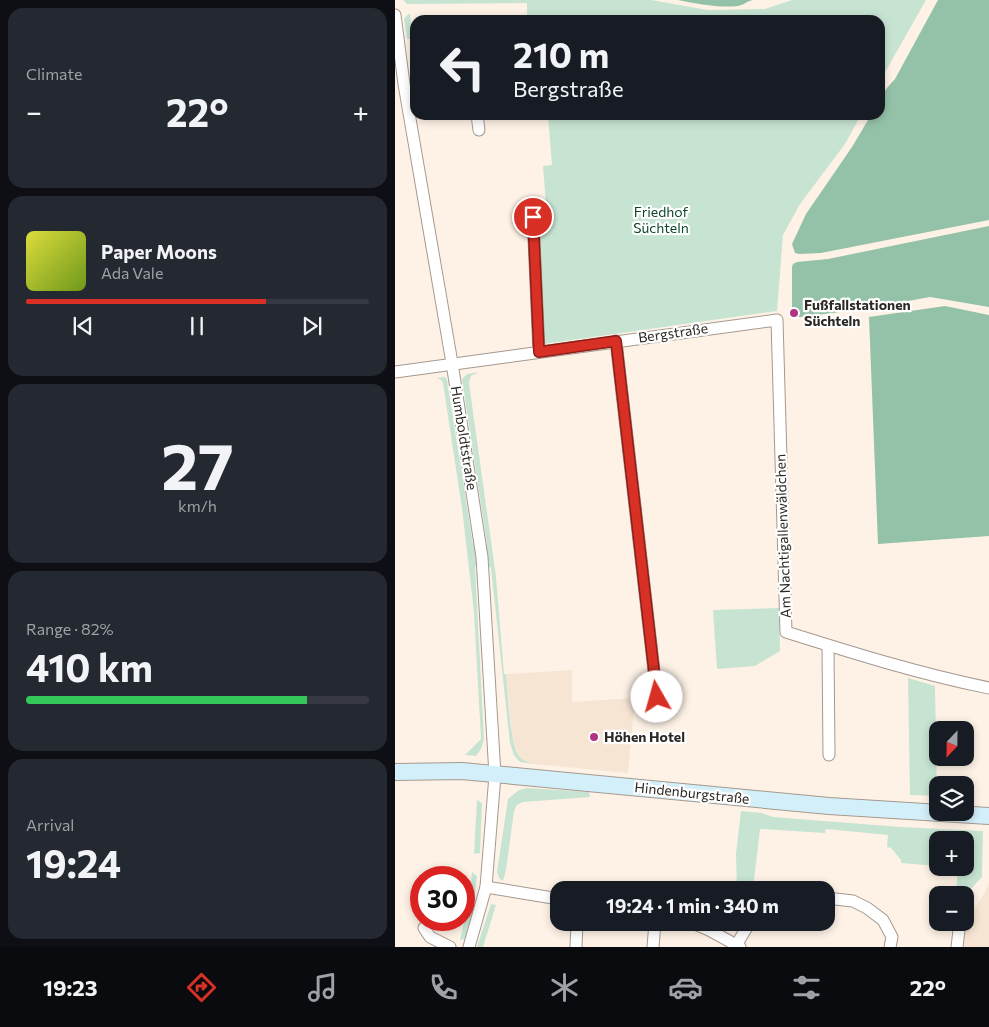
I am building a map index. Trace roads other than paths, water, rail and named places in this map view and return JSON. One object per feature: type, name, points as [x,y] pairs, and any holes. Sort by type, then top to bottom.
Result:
[{"type":"main road","name":"Hindenburgstraße","points":[[395,772],[462,771],[829,806],[989,816]]},
{"type":"street","name":"Humboldtstraße","points":[[395,15],[399,85],[410,101]]},
{"type":"street","name":"Humboldtstraße","points":[[414,120],[482,557],[495,774],[486,887],[469,947]]},
{"type":"street","points":[[478,120],[479,130]]},
{"type":"street","points":[[533,217],[539,352]]},
{"type":"street","name":"Bergstraße","points":[[395,372],[777,320]]},
{"type":"street","name":"Am Nachtigallenwäldchen","points":[[777,320],[786,632],[954,681],[989,688]]},
{"type":"street","points":[[616,341],[657,697]]},
{"type":"street","points":[[829,646],[829,755]]},
{"type":"street","points":[[486,887],[550,898]]},
{"type":"street","points":[[835,899],[853,901],[867,908],[883,920],[892,937],[891,947]]},
{"type":"street","points":[[426,931],[430,937],[450,947]]},
{"type":"street","points":[[576,947],[577,931]]},
{"type":"street","points":[[653,947],[654,931]]},
{"type":"street","points":[[711,931],[739,946],[745,931]]},
{"type":"street","points":[[957,947],[959,931]]},
{"type":"place","name":"Fußfallstationen Süchteln","points":[[794,313]]},
{"type":"place","name":"Höhen Hotel","points":[[594,737]]},
{"type":"park label","name":"Friedhof Süchteln","points":[[661,220]]}]
